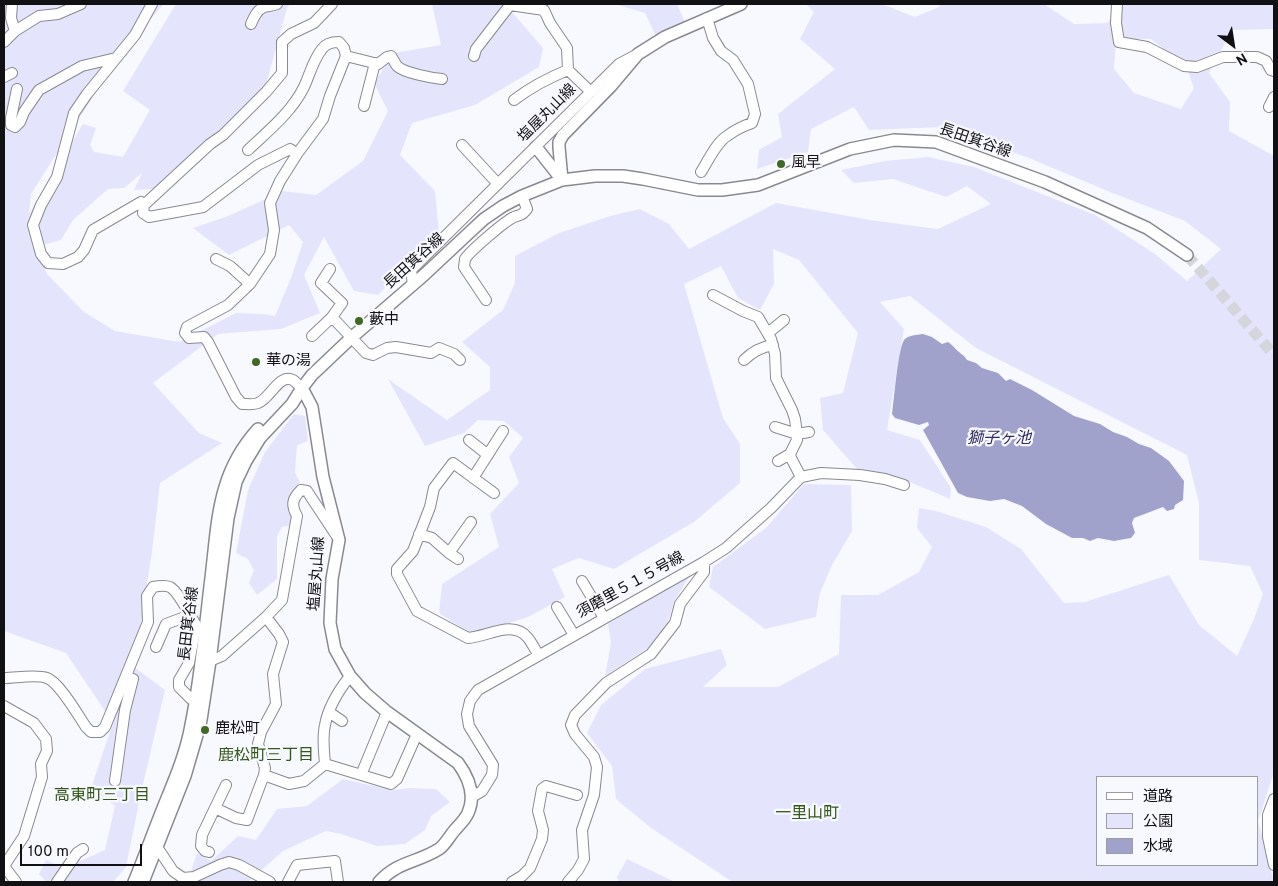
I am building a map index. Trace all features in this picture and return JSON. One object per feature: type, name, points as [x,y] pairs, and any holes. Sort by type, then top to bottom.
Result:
[{"type":"street","points":[[12,4],[11,18],[15,31]]},
{"type":"street","points":[[4,42],[15,31],[38,16],[58,14],[81,4]]},
{"type":"street","points":[[144,205],[141,202],[93,230],[84,250],[78,257],[63,264],[48,263],[41,254],[33,225],[41,205],[57,177],[74,113],[87,94],[135,36],[152,4]]},
{"type":"street","points":[[251,24],[257,11],[277,4]]},
{"type":"street","points":[[297,154],[290,149],[258,165],[204,207],[149,217],[143,213],[144,205],[210,144],[224,135],[282,73],[282,42],[291,34],[314,23],[332,4]]},
{"type":"street","name":"塩屋丸山線","points":[[413,285],[411,270],[619,64],[665,37],[741,4]]},
{"type":"street","points":[[1117,4],[1116,23],[1119,42],[1147,47],[1184,66],[1196,67],[1223,57],[1257,57],[1266,62],[1274,72]]},
{"type":"street","points":[[474,56],[476,49],[510,5],[544,10],[550,23],[567,48],[568,70],[591,92]]},
{"type":"street","points":[[701,172],[725,137],[739,128],[752,123],[755,114],[748,84],[733,60],[721,51],[713,38],[707,18]]},
{"type":"street","points":[[248,150],[287,113],[304,88],[322,47],[329,43],[339,42],[344,48],[346,56],[323,119],[297,154],[280,181],[270,203],[274,230],[270,254],[250,284],[228,305],[187,328],[185,333],[189,338],[204,338],[208,342],[236,397],[242,404],[258,404],[267,398],[281,381],[291,379],[302,388]]},
{"type":"street","points":[[562,180],[559,142],[563,135],[611,86],[638,54]]},
{"type":"street","points":[[346,56],[374,64],[378,64],[391,56],[403,70],[428,81],[442,78]]},
{"type":"street","points":[[17,89],[11,118],[11,125],[15,127],[39,90],[82,66],[116,58]]},
{"type":"street","points":[[364,106],[374,64]]},
{"type":"street","points":[[514,100],[543,81],[568,70]]},
{"type":"street","points":[[1269,107],[1274,97]]},
{"type":"street","name":"長田箕谷線","points":[[143,882],[194,751],[210,661],[228,518],[236,482],[246,461],[256,444],[292,404],[312,375],[480,222],[503,206],[562,180],[595,176],[624,176],[698,190],[722,190],[758,185],[850,149],[894,140],[936,142],[1045,182],[1147,228],[1187,255]]},
{"type":"street","points":[[462,145],[498,184]]},
{"type":"street","points":[[536,147],[562,180]]},
{"type":"street","points":[[486,300],[464,267],[465,260],[501,226],[514,217],[522,215],[527,209],[522,196]]},
{"type":"street","points":[[216,259],[230,266],[250,284]]},
{"type":"street","points":[[312,336],[332,317],[342,303],[321,283],[330,269]]},
{"type":"street","points":[[713,295],[743,311],[761,315],[773,345],[776,354],[776,378],[792,410],[797,434],[790,454],[778,460]]},
{"type":"street","points":[[332,317],[366,353],[373,355],[387,348],[396,347],[431,353],[439,348],[454,354],[460,360]]},
{"type":"street","points":[[768,333],[784,320]]},
{"type":"street","points":[[744,360],[762,347],[773,345]]},
{"type":"street","name":"塩屋丸山線","points":[[302,388],[312,407],[323,477],[340,540],[332,579],[330,623],[335,649],[350,676],[386,712],[458,764],[466,774],[472,797]]},
{"type":"street","name":"長田箕谷線","points":[[134,882],[180,767],[191,727],[201,663],[217,517],[223,490],[240,453],[252,437],[287,398],[302,388]]},
{"type":"street","points":[[775,427],[797,434],[810,432]]},
{"type":"street","points":[[473,478],[503,431]]},
{"type":"street","points":[[470,440],[488,455]]},
{"type":"street","points":[[790,454],[801,477],[821,473],[860,475],[885,479],[904,485]]},
{"type":"street","points":[[494,493],[453,463],[434,488],[430,508],[412,551],[396,569],[397,574],[417,611],[468,638],[510,629],[520,631],[528,637],[539,655]]},
{"type":"street","name":"須磨里５１５号線","points":[[472,797],[482,792],[492,775],[493,766],[469,726],[467,714],[470,701],[478,690],[726,548],[772,508],[801,477]]},
{"type":"street","points":[[210,661],[222,656],[266,617],[282,600],[297,516],[293,508],[295,496],[301,490],[306,491],[340,540]]},
{"type":"street","points":[[419,534],[432,538],[454,556],[470,522]]},
{"type":"street","points":[[568,882],[584,859],[582,830],[594,795],[597,768],[594,758],[574,734],[571,725],[575,715],[606,683],[651,654],[675,623],[680,604],[704,572],[704,562]]},
{"type":"street","points":[[582,581],[604,618]]},
{"type":"street","points":[[4,678],[40,676],[49,678],[58,685],[86,727],[92,732],[100,732],[105,726],[148,622],[147,596],[153,587],[170,587],[176,593],[196,626],[189,662],[180,680],[179,687],[191,699],[196,698]]},
{"type":"street","points":[[557,607],[574,635]]},
{"type":"street","points":[[156,647],[166,624],[190,615]]},
{"type":"street","points":[[215,808],[236,818],[247,820],[264,775],[265,768],[258,744],[261,732],[276,704],[273,674],[283,642],[266,617]]},
{"type":"street","points":[[115,781],[125,710],[133,679],[126,676]]},
{"type":"street","points":[[325,764],[323,741],[325,725],[341,687],[350,676]]},
{"type":"street","points":[[4,706],[34,723],[46,739],[47,751],[41,764],[42,777],[24,836],[4,866],[16,882]]},
{"type":"street","points":[[329,712],[342,721]]},
{"type":"street","points":[[361,775],[386,712]]},
{"type":"street","points":[[325,764],[390,784],[397,779],[417,734]]},
{"type":"street","points":[[264,775],[289,784],[304,781],[325,764]]},
{"type":"street","points":[[209,852],[205,851],[201,846],[202,835],[226,785]]},
{"type":"street","points":[[512,882],[530,868],[542,839],[544,830],[538,811],[542,789],[546,786],[577,795]]},
{"type":"street","points":[[379,882],[391,870],[409,861],[425,857],[441,847],[468,814],[472,797]]},
{"type":"street","points":[[1274,799],[1268,815],[1268,837],[1274,866]]},
{"type":"street","points":[[157,847],[173,871],[183,878],[194,877],[229,862],[239,865],[270,882]]},
{"type":"street","points":[[57,882],[77,853],[83,849]]},
{"type":"street","points":[[288,882],[297,865],[335,861],[338,882]]},
{"type":"green space","points":[[4,4],[164,4],[125,47],[80,117],[31,194],[29,214],[83,124],[96,128],[90,145],[94,152],[123,157],[150,110],[123,91],[176,4],[290,4],[287,8],[265,88],[223,134],[153,189],[134,190],[142,173],[124,188],[108,189],[73,220],[61,240],[35,247],[47,274],[84,312],[115,331],[179,342],[236,313],[275,316],[291,278],[303,242],[289,225],[229,255],[193,228],[228,216],[283,191],[316,195],[363,161],[388,111],[374,83],[394,53],[441,45],[432,4],[505,4],[543,48],[539,67],[475,105],[412,123],[400,155],[435,191],[439,233],[378,295],[354,291],[324,237],[304,275],[320,313],[281,329],[218,334],[153,383],[199,433],[222,443],[160,483],[152,552],[134,667],[165,690],[126,867],[113,882],[46,882],[39,874],[46,860],[64,868],[105,850],[115,806],[91,788],[113,723],[66,653],[4,631]]},
{"type":"green space","points":[[614,4],[677,4],[685,22],[656,36],[645,13]]},
{"type":"green space","points":[[806,4],[885,4],[915,17],[939,7],[940,4],[1044,4],[1074,24],[1107,23],[1122,4],[1274,4],[1274,29],[1232,30],[1209,73],[1230,102],[1229,131],[1274,156],[1274,772],[1258,821],[1274,882],[730,882],[651,828],[616,799],[612,766],[587,733],[601,705],[645,669],[721,649],[727,665],[703,687],[778,687],[839,654],[841,595],[878,595],[919,572],[932,547],[917,528],[919,508],[936,511],[986,527],[1021,549],[1064,603],[1085,602],[1169,575],[1199,625],[1237,656],[1263,594],[1250,566],[1199,560],[1199,503],[1187,455],[976,348],[910,296],[880,302],[904,329],[887,430],[920,440],[951,488],[950,499],[898,477],[857,469],[823,430],[820,398],[843,393],[858,333],[799,260],[773,249],[774,284],[760,310],[738,298],[721,266],[684,284],[723,418],[740,444],[740,483],[694,522],[614,569],[579,558],[552,569],[565,597],[528,617],[472,635],[439,613],[442,584],[499,547],[490,514],[519,483],[509,457],[523,438],[504,421],[478,420],[464,433],[425,446],[388,379],[447,420],[490,390],[490,367],[462,342],[503,310],[515,283],[515,256],[559,233],[610,216],[640,209],[669,224],[689,249],[776,203],[870,220],[938,229],[991,204],[967,186],[946,197],[893,179],[854,183],[841,170],[885,161],[928,157],[974,167],[1095,215],[1155,254],[1187,281],[1221,249],[1185,221],[1029,158],[942,127],[869,130],[854,107],[811,129],[808,152],[757,169],[759,150],[782,137],[778,114],[835,69],[800,39],[814,12]],"holes":[[[1116,39],[1151,39],[1186,66],[1194,88],[1181,109],[1134,93],[1114,69]]]},
{"type":"green space","points":[[294,414],[305,416],[308,441],[297,445],[295,472],[300,483],[291,493],[290,509],[295,516],[293,525],[282,527],[277,536],[277,579],[257,595],[249,583],[254,570],[248,559],[236,553],[248,490],[265,452]]},
{"type":"green space","points":[[804,484],[851,485],[852,531],[832,565],[820,593],[816,617],[765,629],[709,587],[713,567],[766,528]]},
{"type":"green space","points":[[690,575],[674,602],[667,625],[648,648],[605,676],[611,643],[608,624]]},
{"type":"green space","points":[[343,779],[392,790],[411,788],[436,789],[450,802],[431,816],[425,830],[405,844],[377,846],[326,831],[283,851],[248,882],[201,882],[191,871],[197,853],[211,861],[238,836],[256,840],[277,809],[307,806]]},
{"type":"green space","points":[[627,859],[675,882],[619,882],[617,877]]},
{"type":"water","name":"獅子ヶ池","points":[[923,334],[932,337],[942,344],[948,342],[967,360],[976,363],[982,368],[998,373],[1006,381],[1010,379],[1032,390],[1074,416],[1100,424],[1113,432],[1151,448],[1169,461],[1184,481],[1183,500],[1175,505],[1174,509],[1167,511],[1163,507],[1134,518],[1132,523],[1135,533],[1131,538],[1114,541],[1098,538],[1090,541],[1083,538],[1072,538],[1046,524],[1022,506],[1004,499],[990,501],[967,497],[958,493],[923,430],[929,425],[928,422],[919,425],[895,418],[892,414],[902,345],[908,337]]},
{"type":"tunnel","points":[[1187,255],[1274,355]]},
{"type":"place","name":"風早","points":[[781,164]]},
{"type":"place","name":"藪中","points":[[359,321]]},
{"type":"place","name":"華の湯","points":[[256,362]]},
{"type":"place","name":"鹿松町","points":[[205,730]]},
{"type":"district","name":"鹿松町三丁目","points":[[266,757]]},
{"type":"district","name":"高東町三丁目","points":[[102,797]]},
{"type":"district","name":"一里山町","points":[[807,815]]}]
